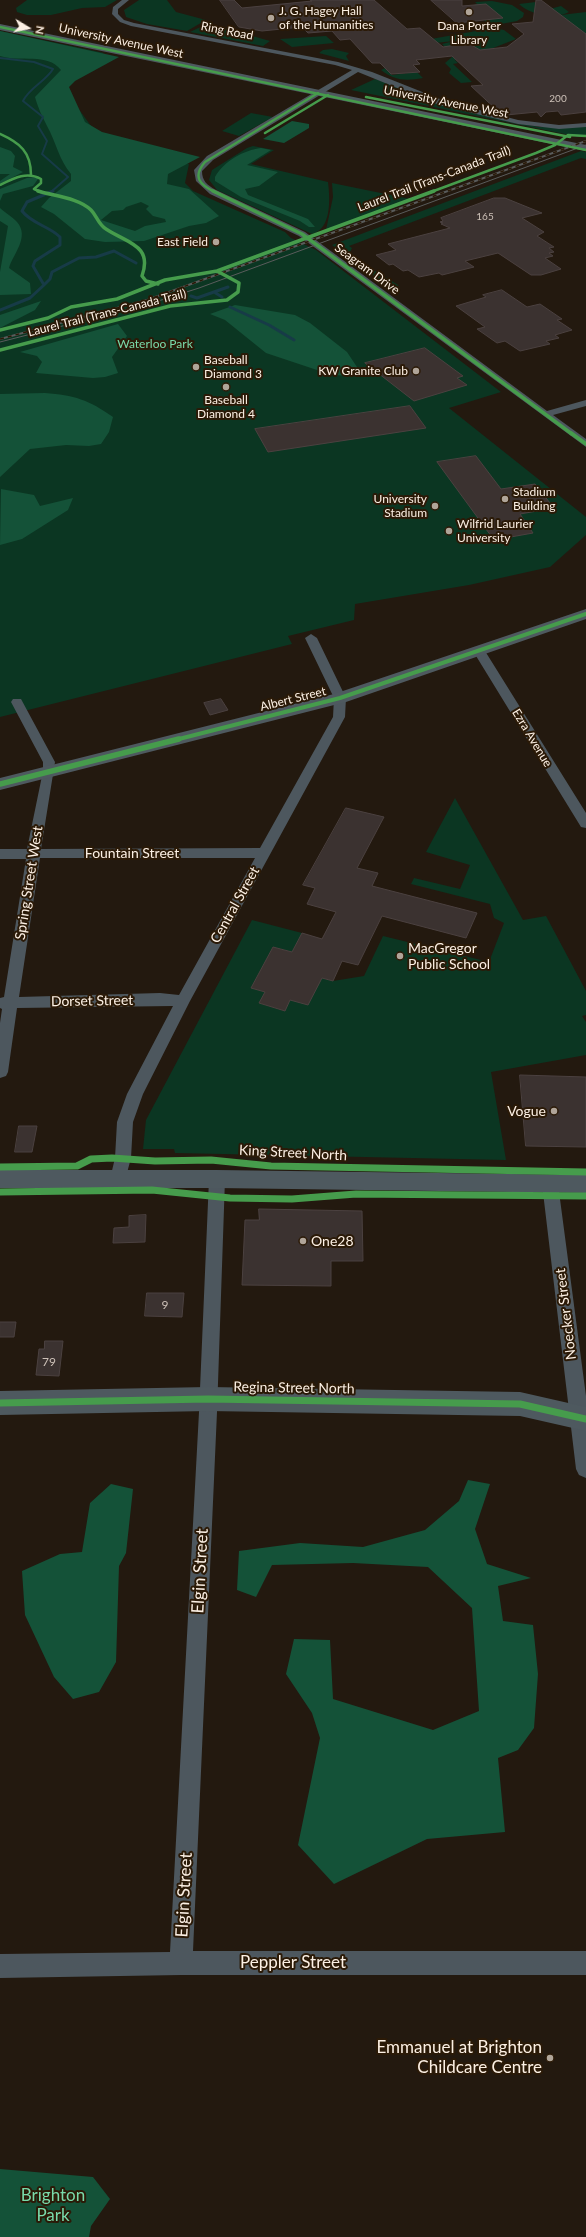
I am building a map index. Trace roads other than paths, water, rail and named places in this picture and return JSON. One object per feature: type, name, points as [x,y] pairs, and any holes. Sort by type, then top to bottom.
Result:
[{"type":"main road","name":"University Avenue West","points":[[0,22],[586,148]]},
{"type":"main road","name":"University Avenue West","points":[[0,27],[586,143]]},
{"type":"main road","name":"Albert Street","points":[[0,784],[340,698],[586,614]]},
{"type":"main road","name":"King Street North","points":[[0,1179],[217,1179],[586,1184]]},
{"type":"main road","name":"Regina Street North","points":[[0,1403],[208,1399],[520,1404],[583,1418]]},
{"type":"street","name":"Ring Road","points":[[126,0],[115,8],[115,14],[122,21],[133,25],[336,63],[370,73],[425,97],[470,110],[539,125],[586,125]]},
{"type":"street","points":[[209,190],[204,177],[211,166],[326,92],[358,69]]},
{"type":"street","points":[[326,92],[370,73]]},
{"type":"street","name":"Seagram Drive","points":[[326,92],[204,162],[198,170],[197,176],[203,186],[302,234],[586,444]]},
{"type":"street","points":[[546,414],[586,403]]},
{"type":"street","points":[[311,638],[340,698]]},
{"type":"street","name":"Ezra Avenue","points":[[479,650],[586,824]]},
{"type":"street","name":"Central Street","points":[[118,1179],[123,1158],[125,1122],[135,1094],[183,1001],[339,717],[340,698]]},
{"type":"street","name":"Spring Street West","points":[[0,1072],[5,1002],[50,771],[49,762],[17,702]]},
{"type":"street","name":"Fountain Street","points":[[0,854],[264,853]]},
{"type":"street","name":"Dorset Street","points":[[5,1002],[160,999],[183,1001]]},
{"type":"street","name":"Elgin Street","points":[[181,1963],[217,1179]]},
{"type":"street","name":"Noecker Street","points":[[550,1184],[583,1418],[586,1469]]},
{"type":"street","name":"Peppler Street","points":[[0,1966],[181,1963],[586,1963]]},
{"type":"waterway","points":[[0,58],[34,62],[53,69],[50,74],[30,92],[23,101],[43,117],[38,126],[47,141],[42,154],[68,177],[51,192]]},
{"type":"waterway","points":[[44,285],[33,266],[35,261],[60,245],[60,237],[56,233],[31,219],[22,211],[27,202],[51,192]]},
{"type":"waterway","points":[[44,285],[50,279],[52,272],[79,258],[96,257],[114,251],[136,263]]},
{"type":"waterway","points":[[0,310],[30,298],[44,285]]},
{"type":"waterway","points":[[191,296],[197,298],[228,287]]},
{"type":"waterway","points":[[214,292],[222,297]]},
{"type":"waterway","points":[[230,307],[269,325],[294,340]]},
{"type":"tram line","points":[[0,342],[152,303],[199,288],[586,145]]},
{"type":"railway","points":[[0,339],[147,300],[586,141]]},
{"type":"place","name":"Dana Porter Library","points":[[469,12]]},
{"type":"place","name":"J. G. Hagey Hall of the Humanities","points":[[271,18]]},
{"type":"place","name":"East Field","points":[[216,242]]},
{"type":"place","name":"Baseball Diamond 3","points":[[196,367]]},
{"type":"place","name":"KW Granite Club","points":[[416,371]]},
{"type":"place","name":"Baseball Diamond 4","points":[[226,387]]},
{"type":"place","name":"Stadium Building","points":[[505,499]]},
{"type":"place","name":"University Stadium","points":[[435,506]]},
{"type":"place","name":"Wilfrid Laurier University","points":[[449,531]]},
{"type":"place","name":"MacGregor Public School","points":[[400,956]]},
{"type":"place","name":"Vogue","points":[[554,1111]]},
{"type":"place","name":"One28","points":[[303,1241]]},
{"type":"place","name":"Emmanuel at Brighton Childcare Centre","points":[[550,2058]]},
{"type":"park label","name":"Waterloo Park","points":[[155,344]]},
{"type":"park label","name":"Brighton Park","points":[[53,2206]]}]
